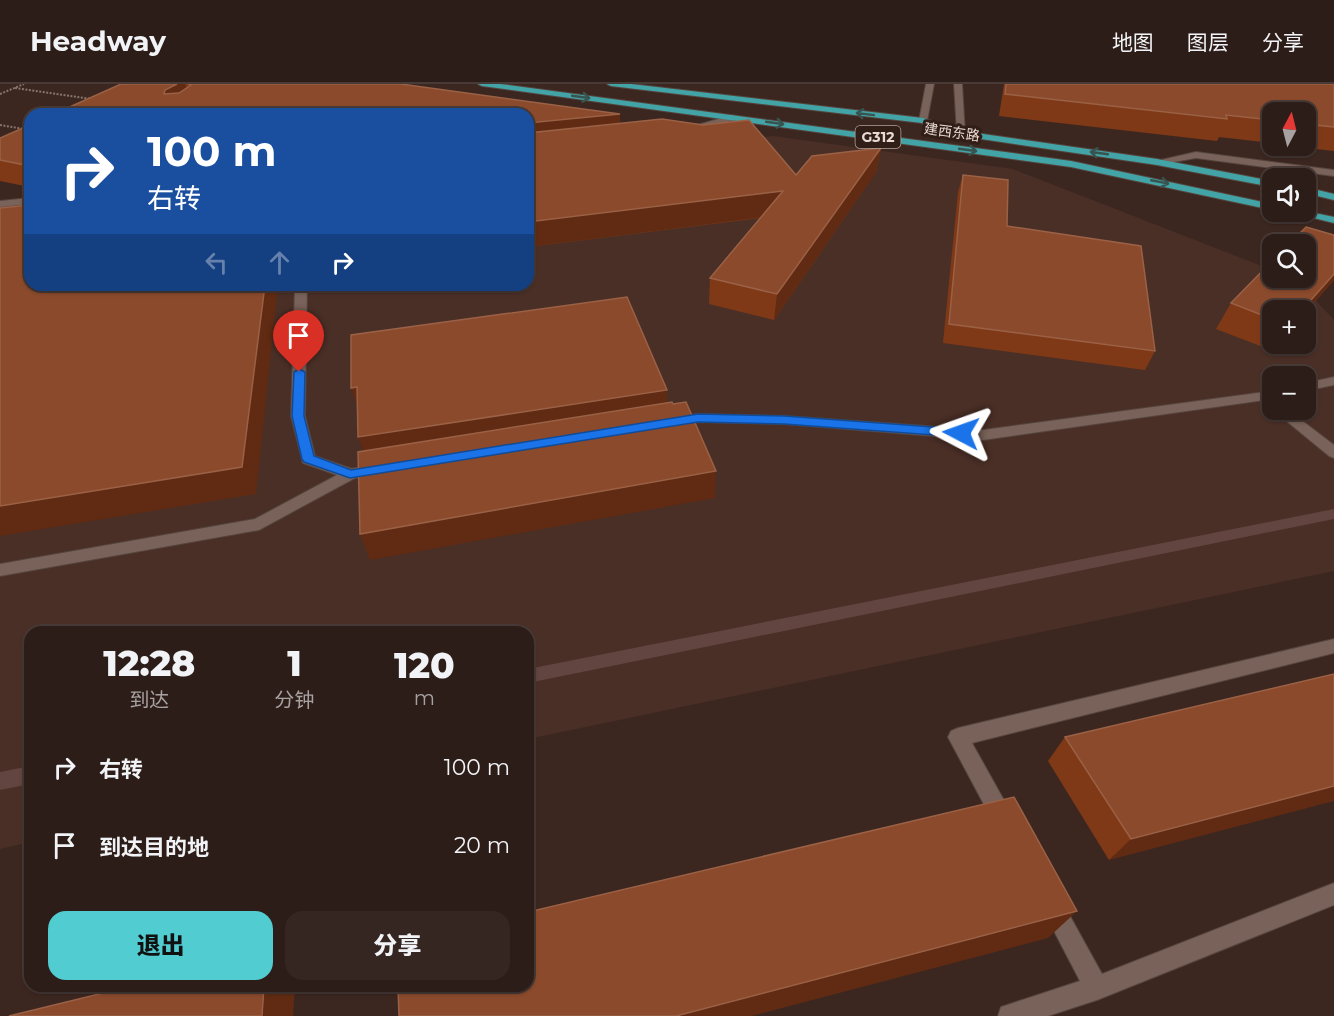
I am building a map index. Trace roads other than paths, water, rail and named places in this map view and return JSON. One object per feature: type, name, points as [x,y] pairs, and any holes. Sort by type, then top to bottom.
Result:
[{"type":"highway","name":"建西东路","points":[[482,84],[1071,164],[1262,205]]},
{"type":"highway","name":"建西东路","points":[[610,84],[923,121],[961,133],[1157,162],[1262,182]]},
{"type":"highway","points":[[1316,193],[1334,197]]},
{"type":"highway","points":[[1316,216],[1334,220]]},
{"type":"street","points":[[923,121],[930,84]]},
{"type":"street","points":[[958,84],[961,133]]},
{"type":"street","points":[[670,134],[732,118]]},
{"type":"street","points":[[1157,162],[1196,155],[1334,173]]},
{"type":"street","points":[[0,204],[24,202]]},
{"type":"street","points":[[301,291],[298,416],[308,459],[350,474]]},
{"type":"street","points":[[1316,385],[1334,381]]},
{"type":"street","points":[[651,426],[698,418],[784,420],[983,435],[1262,399]]},
{"type":"street","points":[[1293,420],[1334,453]]},
{"type":"street","points":[[0,570],[259,524],[350,474],[397,466]]},
{"type":"street","points":[[1016,841],[958,737],[1334,646]]},
{"type":"street","points":[[1045,894],[1097,988]]},
{"type":"street","points":[[1010,1016],[1097,988],[1334,894]]},
{"type":"waterway","points":[[534,675],[1334,514]]},
{"type":"waterway","points":[[0,781],[24,776]]}]
